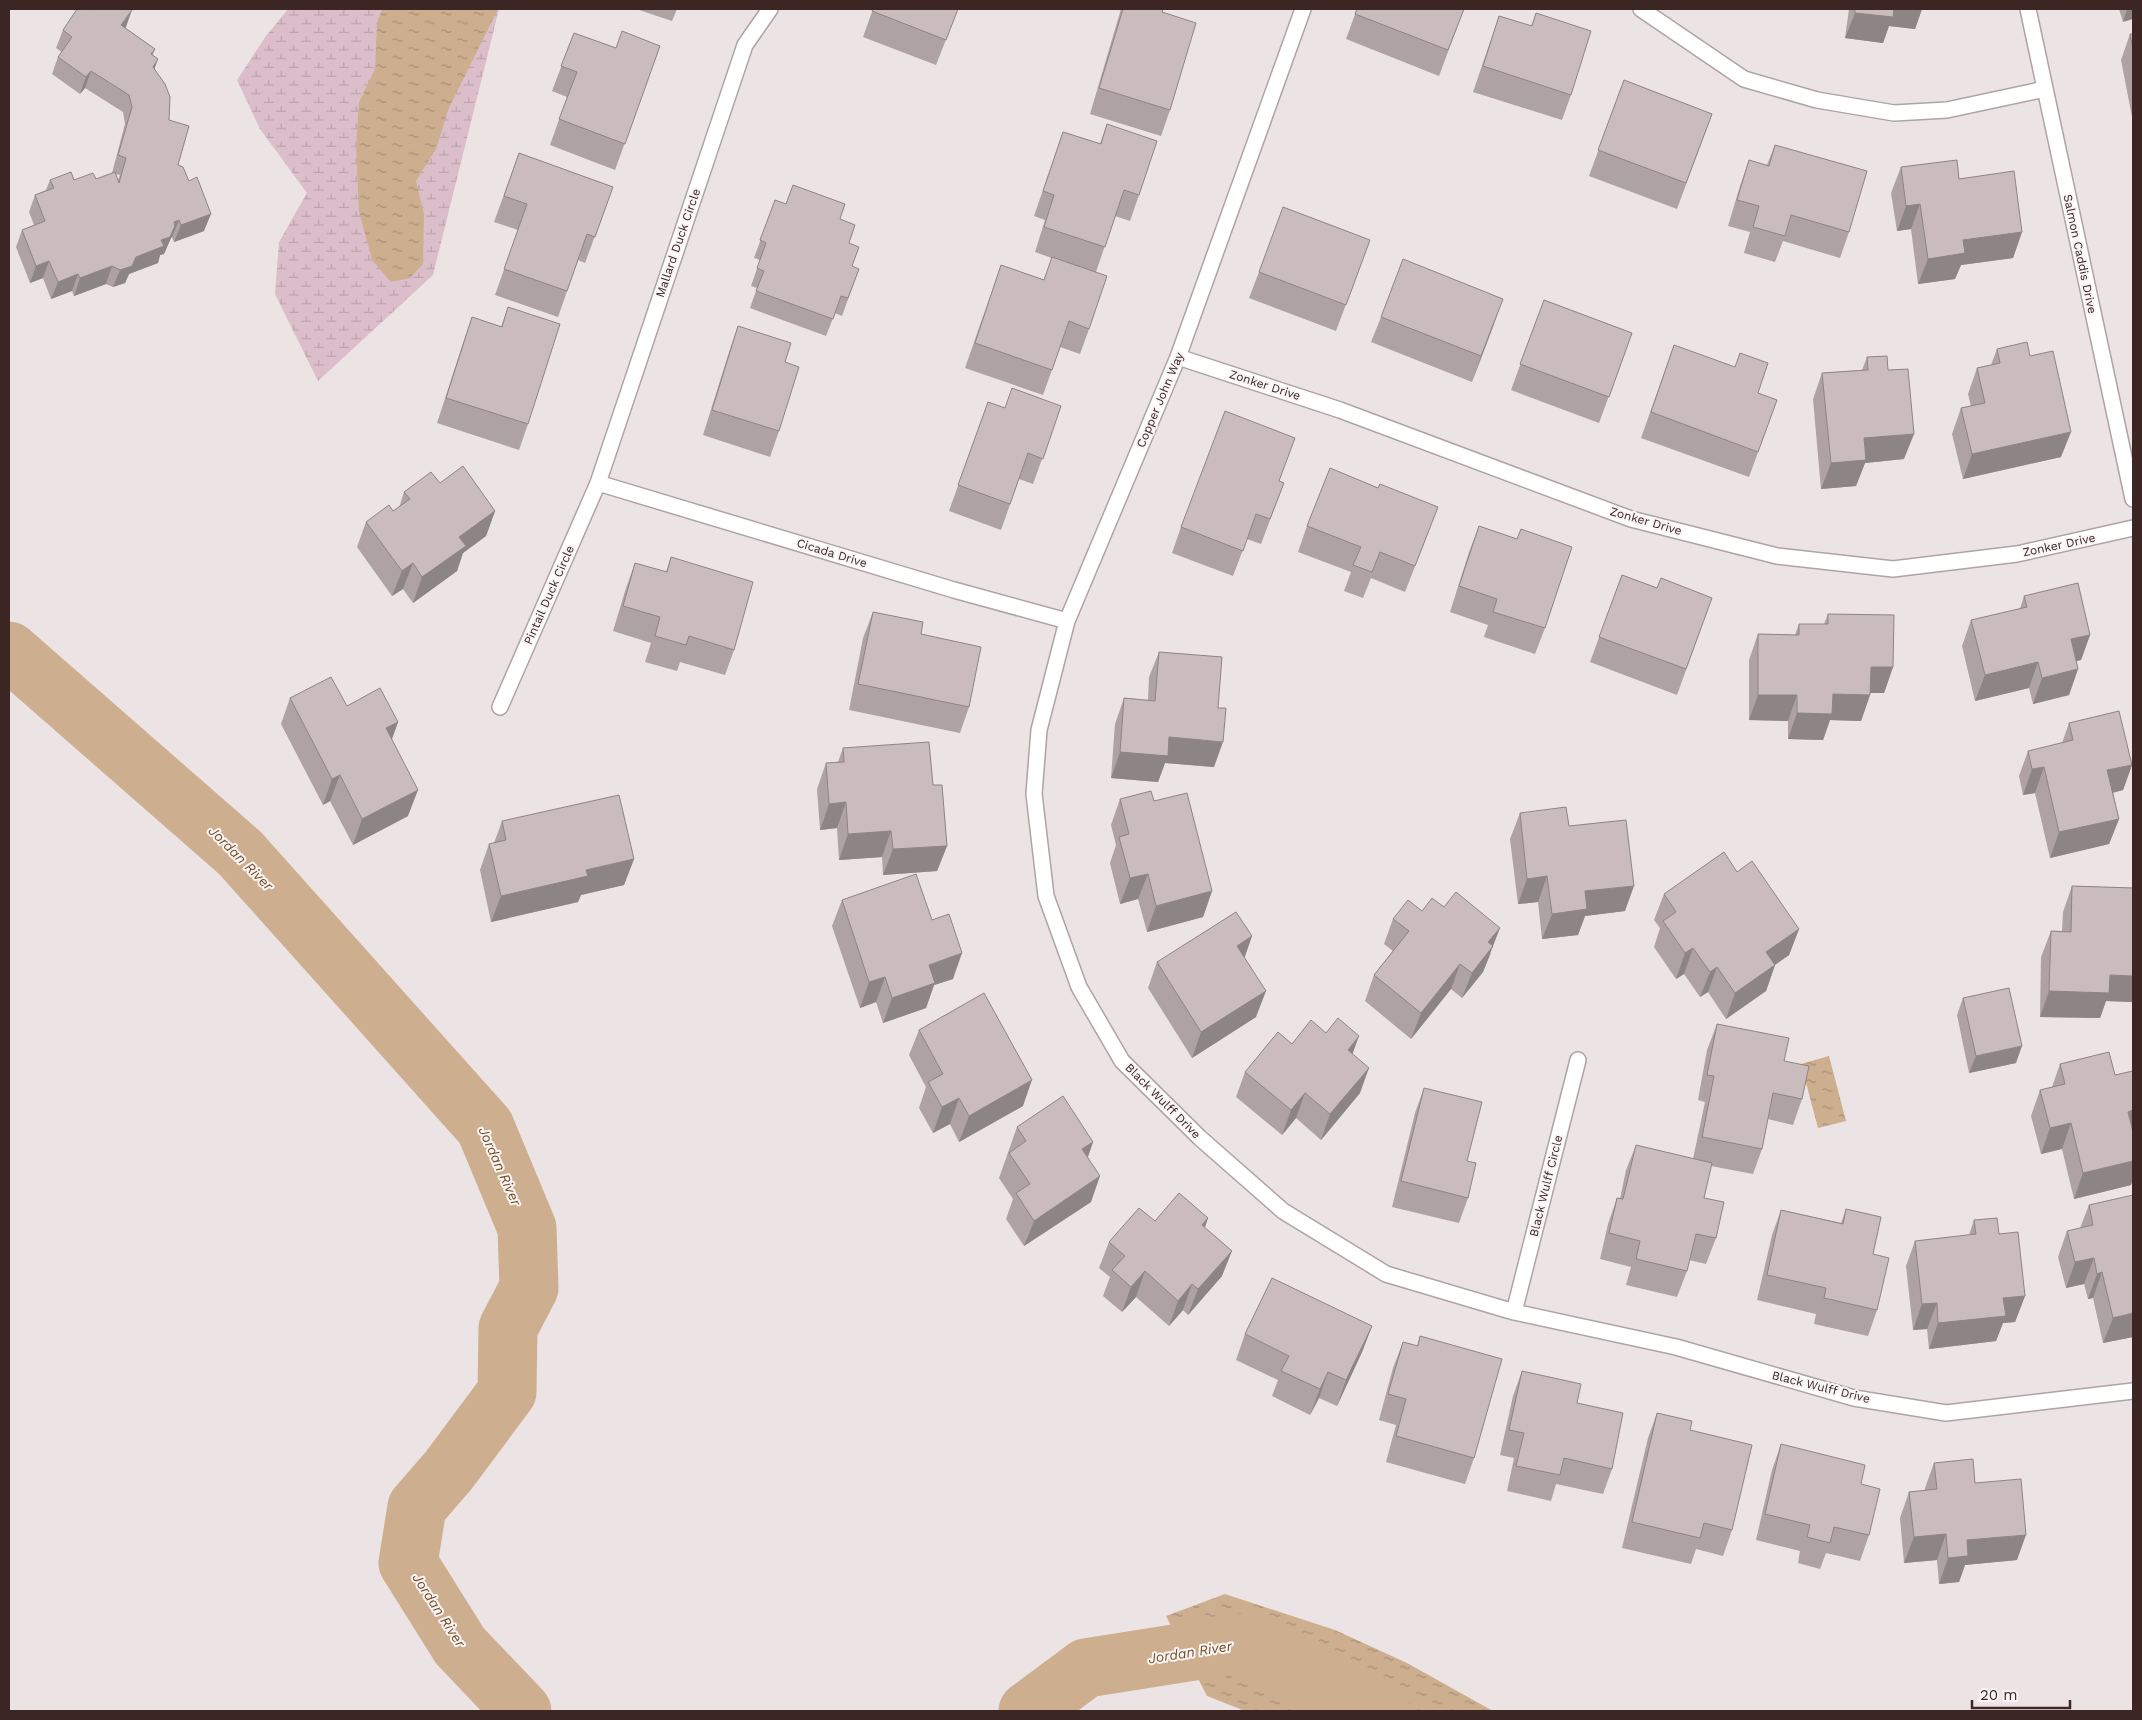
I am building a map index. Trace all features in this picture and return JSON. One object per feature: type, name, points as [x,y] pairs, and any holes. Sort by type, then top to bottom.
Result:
[{"type":"street","name":"Mallard Duck Circle","points":[[598,483],[745,45],[770,9]]},
{"type":"street","name":"Copper John Way","points":[[1034,794],[1039,730],[1067,621],[1178,357],[1303,9]]},
{"type":"street","points":[[1641,9],[1744,79],[1817,100],[1894,113],[1947,110],[2045,89]]},
{"type":"street","name":"Salmon Caddis Drive","points":[[2028,9],[2133,499]]},
{"type":"street","name":"Zonker Drive","points":[[1178,357],[1340,410],[1631,519],[1777,556],[1893,569],[2017,554],[2133,528]]},
{"type":"street","name":"Cicada Drive","points":[[598,483],[954,590],[1067,621]]},
{"type":"street","name":"Pintail Duck Circle","points":[[500,707],[598,483]]},
{"type":"street","name":"Black Wulff Drive","points":[[1034,794],[1046,896],[1079,987],[1122,1061],[1200,1138],[1283,1211],[1386,1274],[1514,1312],[1676,1348],[1854,1398],[1946,1413],[2133,1391]]},
{"type":"street","name":"Black Wulff Circle","points":[[1514,1312],[1578,1060]]},
{"type":"green space","points":[[288,9],[499,9],[433,275],[318,381],[275,294],[279,242],[307,193],[260,129],[237,80],[266,36]]},
{"type":"water","points":[[382,9],[498,9],[449,108],[436,149],[416,181],[424,214],[423,264],[410,278],[391,282],[372,260],[359,211],[356,146],[359,102],[375,69],[377,23]]},
{"type":"water","points":[[1829,1056],[1846,1121],[1818,1128],[1801,1064]]},
{"type":"water","points":[[1225,1594],[1335,1630],[1407,1663],[1493,1711],[1245,1711],[1207,1696],[1166,1616]]},
{"type":"building","points":[[77,9],[132,10],[121,25],[155,49],[151,54],[158,59],[153,67],[165,84],[170,97],[169,120],[189,126],[178,165],[183,167],[189,181],[197,177],[211,214],[181,225],[179,220],[174,222],[175,226],[170,237],[161,240],[164,246],[136,257],[132,266],[120,270],[112,266],[80,278],[78,274],[58,282],[49,261],[36,266],[22,230],[45,221],[35,195],[54,188],[50,180],[71,172],[74,180],[93,173],[96,179],[115,172],[119,183],[126,158],[118,155],[132,107],[129,95],[91,71],[86,77],[58,57],[72,37],[63,30]]},
{"type":"building","points":[[873,9],[958,9],[946,40],[872,11]]},
{"type":"building","points":[[1123,9],[1163,9],[1162,12],[1196,23],[1170,110],[1099,88]]},
{"type":"building","points":[[1357,9],[1464,9],[1448,50],[1355,14]]},
{"type":"building","points":[[1855,9],[1894,9],[1893,17],[1855,13]]},
{"type":"building","points":[[1536,13],[1591,31],[1571,95],[1483,66],[1499,16],[1532,26]]},
{"type":"building","points":[[622,31],[660,46],[625,144],[559,119],[577,72],[561,66],[574,33],[616,48]]},
{"type":"building","points":[[2130,34],[2133,34],[2133,49]]},
{"type":"building","points":[[1624,80],[1712,114],[1686,183],[1598,150]]},
{"type":"building","points":[[1107,124],[1157,141],[1139,195],[1124,190],[1105,247],[1044,227],[1054,195],[1043,191],[1063,132],[1101,144]]},
{"type":"building","points":[[1775,145],[1867,171],[1849,232],[1791,215],[1785,236],[1753,227],[1759,206],[1737,200],[1749,160],[1769,166]]},
{"type":"building","points":[[519,153],[613,187],[595,237],[587,234],[567,291],[504,269],[527,204],[504,196]]},
{"type":"building","points":[[1957,160],[1959,179],[2014,171],[2022,232],[1963,240],[1965,253],[1928,259],[1920,204],[1906,206],[1901,167]]},
{"type":"building","points":[[793,185],[845,204],[840,219],[855,225],[849,243],[859,247],[852,266],[859,269],[848,298],[841,296],[833,319],[756,291],[764,271],[757,268],[766,243],[760,240],[775,200],[786,204]]},
{"type":"building","points":[[1283,207],[1370,240],[1346,305],[1259,272]]},
{"type":"building","points":[[1052,257],[1107,276],[1089,329],[1069,321],[1052,370],[975,343],[1001,265],[1044,280]]},
{"type":"building","points":[[1403,259],[1503,299],[1481,356],[1381,317]]},
{"type":"building","points":[[1544,300],[1632,333],[1609,397],[1520,364]]},
{"type":"building","points":[[508,307],[560,324],[528,424],[446,398],[472,317],[502,327]]},
{"type":"building","points":[[738,326],[791,343],[785,362],[799,367],[779,431],[712,410]]},
{"type":"building","points":[[2027,342],[2030,356],[2053,351],[2071,432],[1972,454],[1961,408],[1985,403],[1977,368],[2000,363],[1997,349]]},
{"type":"building","points":[[1674,345],[1735,367],[1740,353],[1768,363],[1758,393],[1777,400],[1758,452],[1651,412]]},
{"type":"building","points":[[1887,356],[1888,370],[1908,369],[1914,434],[1864,438],[1866,460],[1831,463],[1822,373],[1868,370],[1867,357]]},
{"type":"building","points":[[1012,388],[1061,406],[1043,459],[1028,453],[1010,504],[958,485],[988,402],[1005,408]]},
{"type":"building","points":[[1225,411],[1295,438],[1279,481],[1284,483],[1270,519],[1256,514],[1243,551],[1181,527]]},
{"type":"building","points":[[463,466],[495,511],[459,537],[466,546],[422,577],[413,563],[402,571],[366,522],[389,505],[393,511],[410,499],[404,492],[431,472],[440,483]]},
{"type":"building","points":[[1330,468],[1378,488],[1380,484],[1438,507],[1415,566],[1380,552],[1372,572],[1353,565],[1361,547],[1307,526]]},
{"type":"building","points":[[1479,526],[1517,539],[1521,529],[1572,547],[1545,628],[1493,612],[1497,599],[1459,586]]},
{"type":"building","points":[[671,557],[753,582],[734,650],[689,636],[686,645],[655,636],[660,617],[623,606],[635,563],[667,572]]},
{"type":"building","points":[[1622,575],[1657,588],[1661,578],[1712,598],[1686,669],[1599,637]]},
{"type":"building","points":[[2078,583],[2090,635],[2071,639],[2078,669],[2042,678],[2038,662],[1985,675],[1971,620],[2027,607],[2024,596]]},
{"type":"building","points":[[873,612],[923,622],[921,634],[981,647],[969,707],[858,684]]},
{"type":"building","points":[[1828,614],[1894,615],[1893,667],[1871,667],[1870,695],[1833,694],[1832,714],[1797,713],[1797,695],[1758,695],[1758,634],[1799,635],[1799,624],[1828,624]]},
{"type":"building","points":[[1159,652],[1222,657],[1218,708],[1226,708],[1223,742],[1169,737],[1168,756],[1120,752],[1124,698],[1155,701]]},
{"type":"building","points":[[331,677],[347,706],[380,688],[398,722],[386,728],[418,790],[362,819],[340,775],[332,779],[290,698]]},
{"type":"building","points":[[2119,711],[2132,765],[2107,770],[2119,819],[2059,832],[2044,767],[2032,769],[2028,751],[2073,740],[2069,723]]},
{"type":"building","points":[[929,742],[933,785],[942,785],[947,846],[893,849],[891,831],[848,834],[846,802],[829,804],[826,763],[844,762],[843,748]]},
{"type":"building","points":[[1151,791],[1154,801],[1187,793],[1212,891],[1156,906],[1148,874],[1130,878],[1119,837],[1129,834],[1120,799]]},
{"type":"building","points":[[619,795],[634,859],[586,870],[588,876],[501,896],[489,844],[506,840],[502,821]]},
{"type":"building","points":[[1566,807],[1569,826],[1626,820],[1634,886],[1585,891],[1587,909],[1552,914],[1547,876],[1527,879],[1520,813]]},
{"type":"building","points":[[1724,852],[1737,872],[1752,861],[1799,929],[1766,952],[1775,965],[1735,993],[1717,967],[1710,972],[1693,948],[1685,953],[1663,921],[1676,912],[1664,894]]},
{"type":"building","points":[[916,874],[932,920],[949,914],[962,953],[929,965],[935,983],[892,998],[885,977],[869,982],[842,900]]},
{"type":"building","points":[[2072,886],[2133,888],[2133,976],[2110,975],[2109,993],[2049,991],[2051,931],[2071,932]]},
{"type":"building","points":[[1456,892],[1500,928],[1488,942],[1493,946],[1472,973],[1460,964],[1421,1013],[1374,975],[1409,931],[1393,919],[1408,900],[1422,911],[1432,898],[1444,907]]},
{"type":"building","points":[[1236,912],[1252,936],[1237,946],[1266,991],[1201,1032],[1157,962]]},
{"type":"building","points":[[2009,988],[2022,1046],[1976,1056],[1963,998]]},
{"type":"building","points":[[984,993],[1032,1080],[969,1116],[959,1098],[942,1107],[928,1082],[943,1074],[919,1030]]},
{"type":"building","points":[[1338,1018],[1359,1036],[1348,1050],[1369,1068],[1330,1114],[1305,1093],[1291,1110],[1245,1072],[1278,1032],[1292,1044],[1311,1020],[1326,1033]]},
{"type":"building","points":[[1717,1024],[1789,1038],[1784,1061],[1809,1066],[1802,1099],[1773,1093],[1762,1149],[1702,1137],[1714,1076],[1707,1075]]},
{"type":"building","points":[[2109,1052],[2115,1075],[2133,1071],[2133,1110],[2128,1112],[2133,1132],[2133,1161],[2083,1173],[2071,1123],[2050,1128],[2040,1090],[2065,1084],[2060,1064]]},
{"type":"building","points":[[1424,1088],[1482,1102],[1467,1161],[1476,1163],[1468,1198],[1401,1181]]},
{"type":"building","points":[[1063,1096],[1093,1142],[1082,1149],[1100,1176],[1034,1221],[1016,1193],[1030,1184],[1009,1153],[1026,1141],[1017,1127]]},
{"type":"building","points":[[1636,1145],[1712,1163],[1704,1198],[1724,1202],[1716,1238],[1696,1234],[1687,1271],[1636,1259],[1640,1241],[1609,1233],[1617,1198],[1623,1199]]},
{"type":"building","points":[[1179,1193],[1208,1218],[1202,1225],[1232,1251],[1198,1289],[1192,1284],[1178,1301],[1145,1271],[1131,1287],[1112,1270],[1125,1256],[1109,1242],[1139,1208],[1155,1221]]},
{"type":"building","points":[[2133,1195],[2133,1313],[2113,1318],[2102,1272],[2097,1274],[2094,1258],[2075,1262],[2067,1231],[2093,1225],[2089,1205]]},
{"type":"building","points":[[1846,1209],[1881,1217],[1873,1254],[1889,1258],[1877,1310],[1824,1298],[1826,1288],[1767,1275],[1781,1210],[1843,1224]]},
{"type":"building","points":[[1997,1218],[1999,1234],[2018,1232],[2025,1296],[2003,1298],[2006,1316],[1938,1323],[1937,1303],[1922,1304],[1915,1241],[1976,1234],[1974,1220]]},
{"type":"building","points":[[1272,1278],[1372,1326],[1346,1380],[1328,1372],[1320,1389],[1281,1371],[1289,1356],[1245,1334]]},
{"type":"building","points":[[1420,1336],[1502,1359],[1474,1458],[1396,1436],[1406,1399],[1388,1394],[1403,1342],[1418,1346]]},
{"type":"building","points":[[1522,1371],[1581,1384],[1577,1403],[1623,1413],[1612,1469],[1564,1458],[1560,1475],[1516,1466],[1524,1433],[1509,1430]]},
{"type":"building","points":[[1657,1413],[1692,1421],[1690,1430],[1752,1445],[1732,1530],[1704,1523],[1700,1538],[1632,1522]]},
{"type":"building","points":[[1781,1444],[1865,1465],[1861,1484],[1880,1489],[1869,1535],[1834,1527],[1830,1543],[1807,1537],[1810,1525],[1765,1514]]},
{"type":"building","points":[[1973,1459],[1975,1483],[2021,1479],[2026,1535],[1967,1540],[1968,1556],[1948,1558],[1946,1534],[1914,1537],[1909,1492],[1937,1489],[1934,1463]]},
{"type":"waterway","name":"Jordan River","points":[[9,651],[240,853],[485,1127],[527,1228],[529,1288],[508,1328],[507,1392],[449,1470],[417,1507],[408,1563],[460,1646],[522,1711]]},
{"type":"waterway","name":"Jordan River","points":[[1028,1711],[1086,1668],[1244,1643],[1381,1711]]}]
